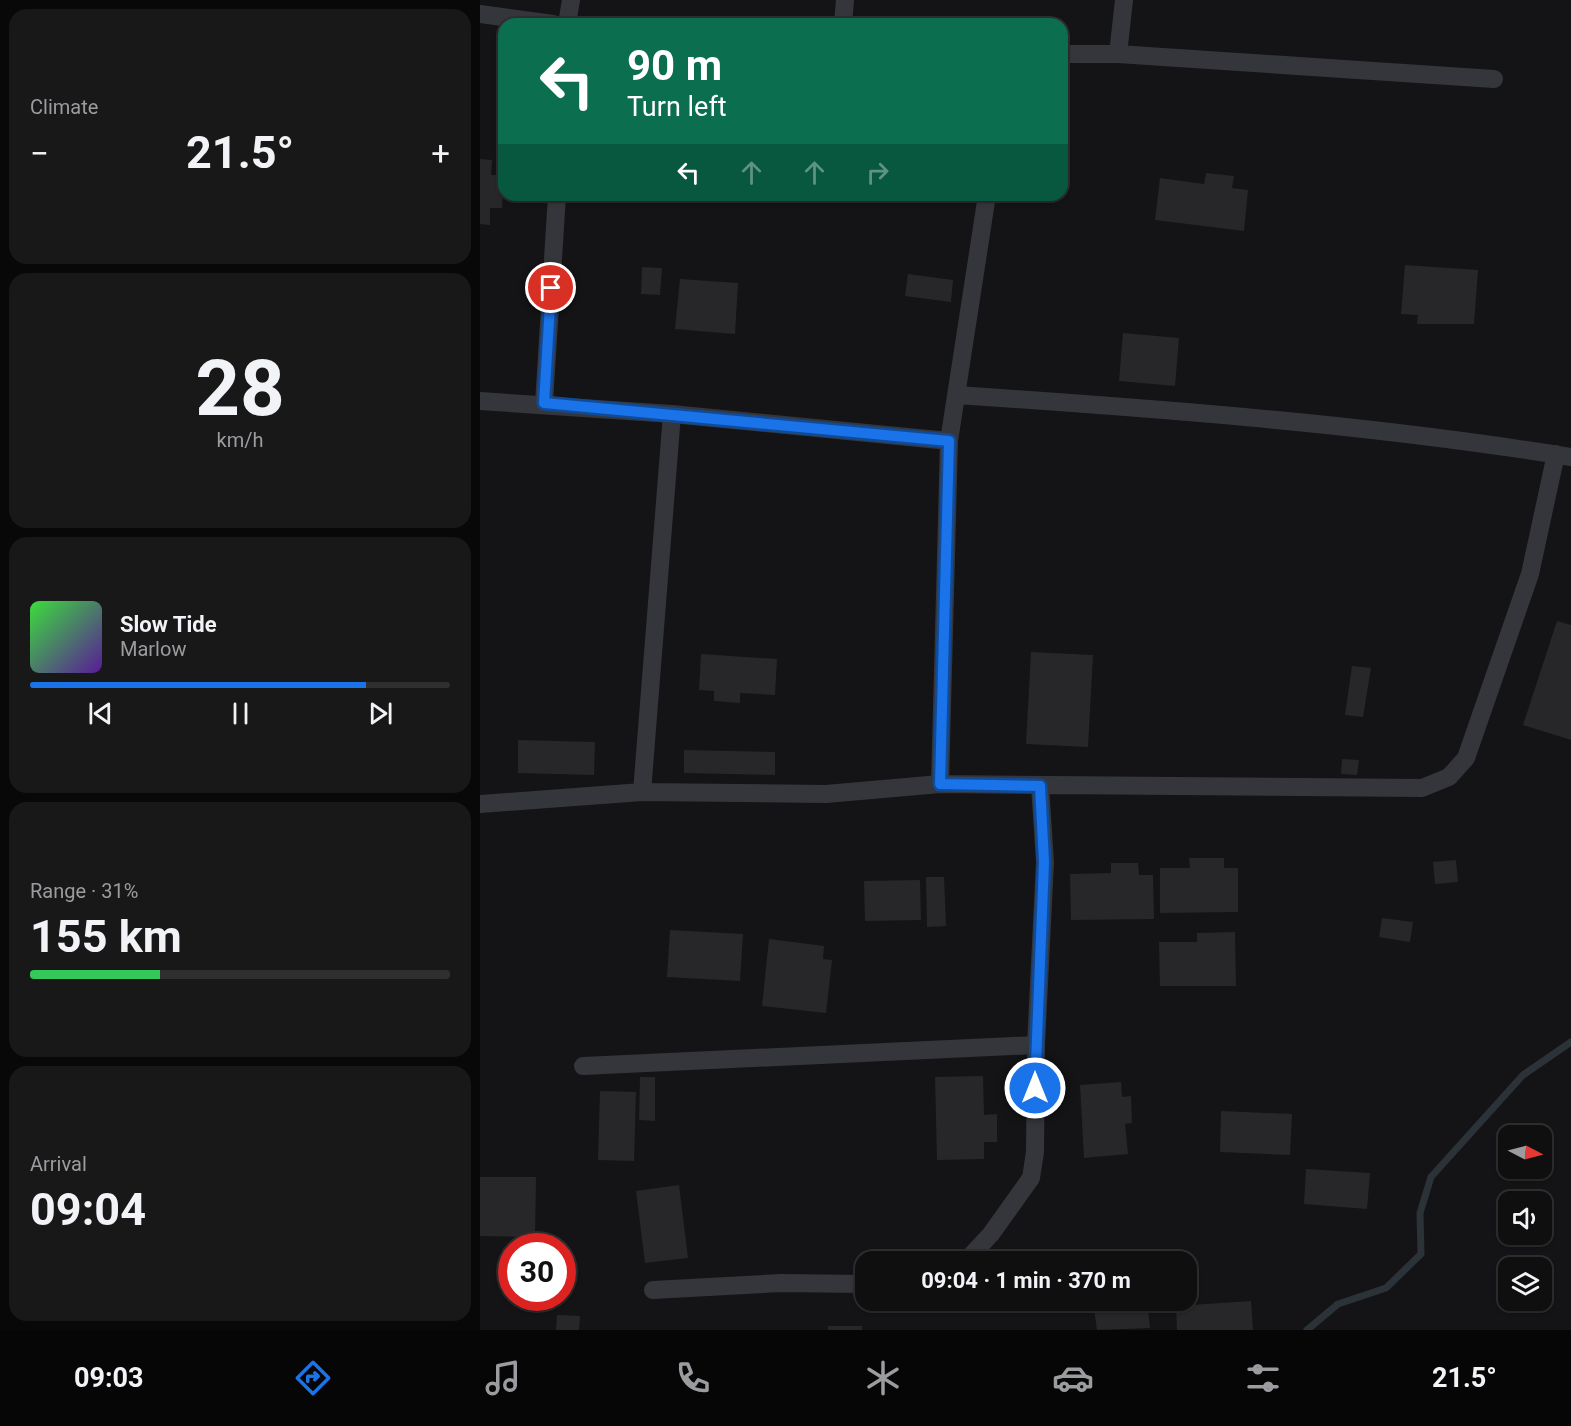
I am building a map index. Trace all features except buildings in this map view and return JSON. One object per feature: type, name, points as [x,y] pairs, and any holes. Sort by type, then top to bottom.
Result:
[{"type":"street","points":[[568,18],[571,0]]},
{"type":"street","points":[[844,18],[845,0]]},
{"type":"street","points":[[1118,54],[1124,0]]},
{"type":"street","points":[[480,14],[509,18]]},
{"type":"street","points":[[1068,54],[1118,54],[1494,79]]},
{"type":"street","points":[[544,403],[556,201]]},
{"type":"street","points":[[940,784],[949,441],[986,201]]},
{"type":"street","points":[[480,804],[642,792],[826,794],[940,784],[1422,788],[1449,777],[1466,758],[1530,574],[1563,456],[1353,426],[957,394]]},
{"type":"street","points":[[480,401],[544,403],[949,441]]},
{"type":"street","points":[[642,792],[672,414]]},
{"type":"street","points":[[975,1251],[991,1234],[1031,1178],[1035,1152],[1035,1045],[1044,862],[1040,786]]},
{"type":"street","points":[[583,1066],[1035,1045]]},
{"type":"street","points":[[653,1290],[781,1283],[855,1284]]},
{"type":"waterway","points":[[1307,1330],[1338,1304],[1386,1288],[1421,1254],[1420,1213],[1431,1177],[1523,1075],[1571,1042]]},
{"type":"route","points":[[551,288],[544,403],[949,441],[940,784],[1040,786],[1044,862],[1035,1088]]}]
